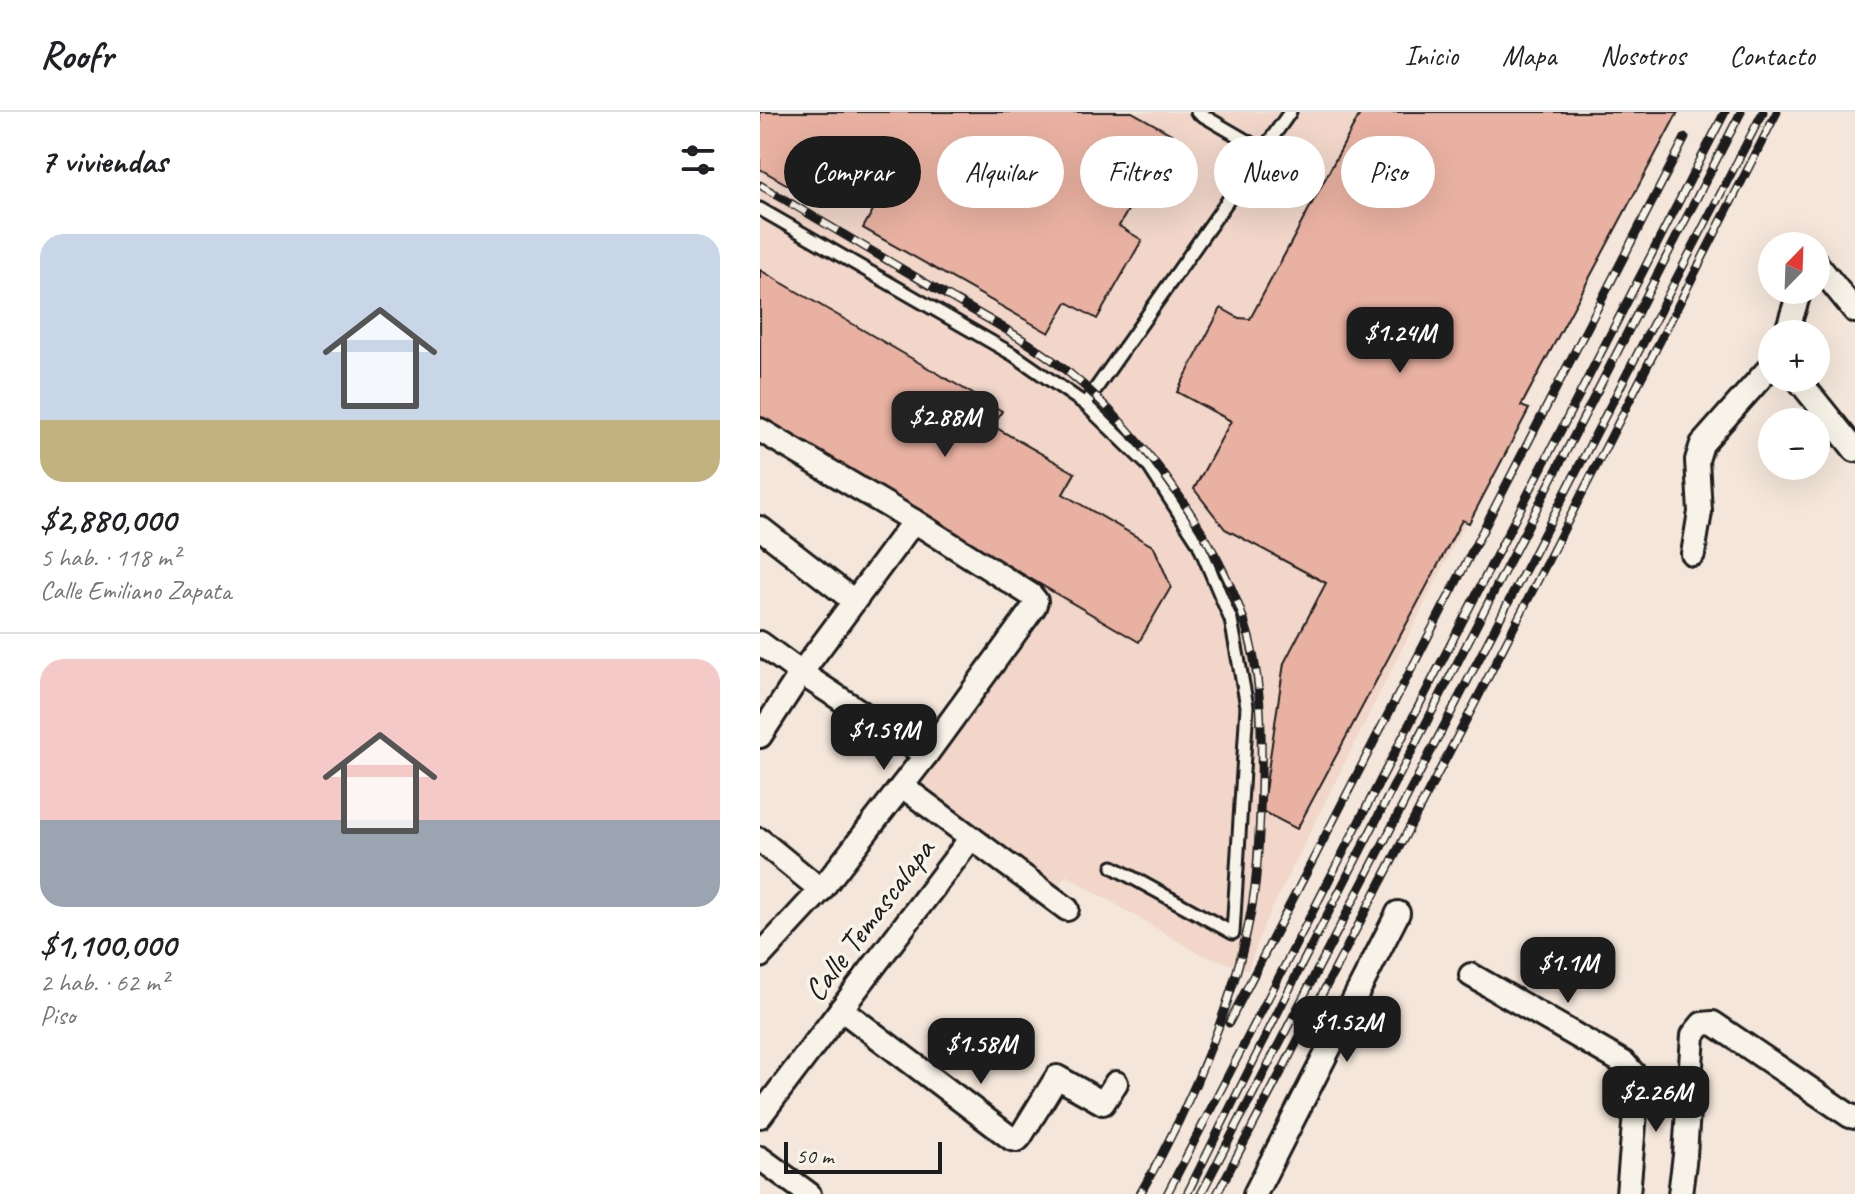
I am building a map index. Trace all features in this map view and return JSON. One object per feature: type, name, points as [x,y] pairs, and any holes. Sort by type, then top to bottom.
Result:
[{"type":"street","points":[[1830,280],[1855,311]]},
{"type":"street","points":[[1693,554],[1700,512],[1697,460],[1702,444],[1758,381]]},
{"type":"street","points":[[1808,392],[1855,450]]},
{"type":"street","points":[[760,430],[914,521],[1036,601],[902,786],[821,890],[760,956]]},
{"type":"street","points":[[760,736],[801,673],[914,521]]},
{"type":"street","points":[[760,528],[854,601]]},
{"type":"street","points":[[760,643],[926,755]]},
{"type":"street","points":[[902,786],[1067,909]]},
{"type":"street","name":"Calle Temascalapa","points":[[760,1116],[971,838]]},
{"type":"street","points":[[760,840],[821,890]]},
{"type":"street","points":[[1255,1194],[1398,913]]},
{"type":"street","points":[[1471,975],[1624,1063],[1634,1074],[1637,1090],[1628,1194]]},
{"type":"street","points":[[841,1009],[1012,1139],[1020,1137],[1057,1077],[1103,1103],[1116,1083]]},
{"type":"street","points":[[1680,1194],[1693,1035],[1702,1024],[1713,1023],[1855,1117]]},
{"type":"street","points":[[760,1158],[809,1194]]},
{"type":"lane","points":[[1197,112],[1238,136]]},
{"type":"lane","points":[[1274,136],[1290,112]]},
{"type":"lane","points":[[1085,404],[1224,208]]},
{"type":"lane","points":[[760,209],[1014,355],[1085,404],[1148,465],[1198,542],[1231,620],[1247,706],[1233,933],[1113,867]]},
{"type":"shaded area","points":[[760,112],[1671,112],[1264,924],[1248,970],[1200,954],[1066,875],[1055,889],[918,789],[1048,594],[760,425]]},
{"type":"building","points":[[760,112],[1132,112],[1171,134],[1080,136],[1080,208],[1129,208],[1119,226],[1142,240],[1097,319],[1067,302],[1049,333],[863,228],[874,208],[921,208],[921,136],[784,136],[784,183],[760,169]]},
{"type":"building","points":[[1361,112],[1678,112],[1521,406],[1529,409],[1469,523],[1462,520],[1297,829],[1262,811],[1284,663],[1326,583],[1225,529],[1194,489],[1231,421],[1177,392],[1221,308],[1239,318],[1250,319],[1310,208],[1325,208],[1325,179],[1341,149],[1341,208],[1435,208],[1435,136],[1348,136]]},
{"type":"building","points":[[760,270],[1002,411],[993,426],[1075,473],[1063,494],[1154,547],[1171,587],[1139,642],[760,421]]},
{"type":"railway","points":[[1167,1194],[1725,112]]},
{"type":"railway","points":[[1187,1194],[1303,962],[1741,112]]},
{"type":"railway","points":[[1201,1194],[1763,112]]},
{"type":"railway","points":[[1217,1194],[1475,703],[1777,112]]},
{"type":"railway","points":[[1229,1023],[1685,138]]},
{"type":"railway","points":[[760,185],[1013,334],[1086,387],[1128,430],[1177,493],[1210,545],[1237,601],[1250,640],[1260,701],[1261,784],[1255,886],[1239,964],[1212,1045],[1178,1123],[1140,1194]]}]
